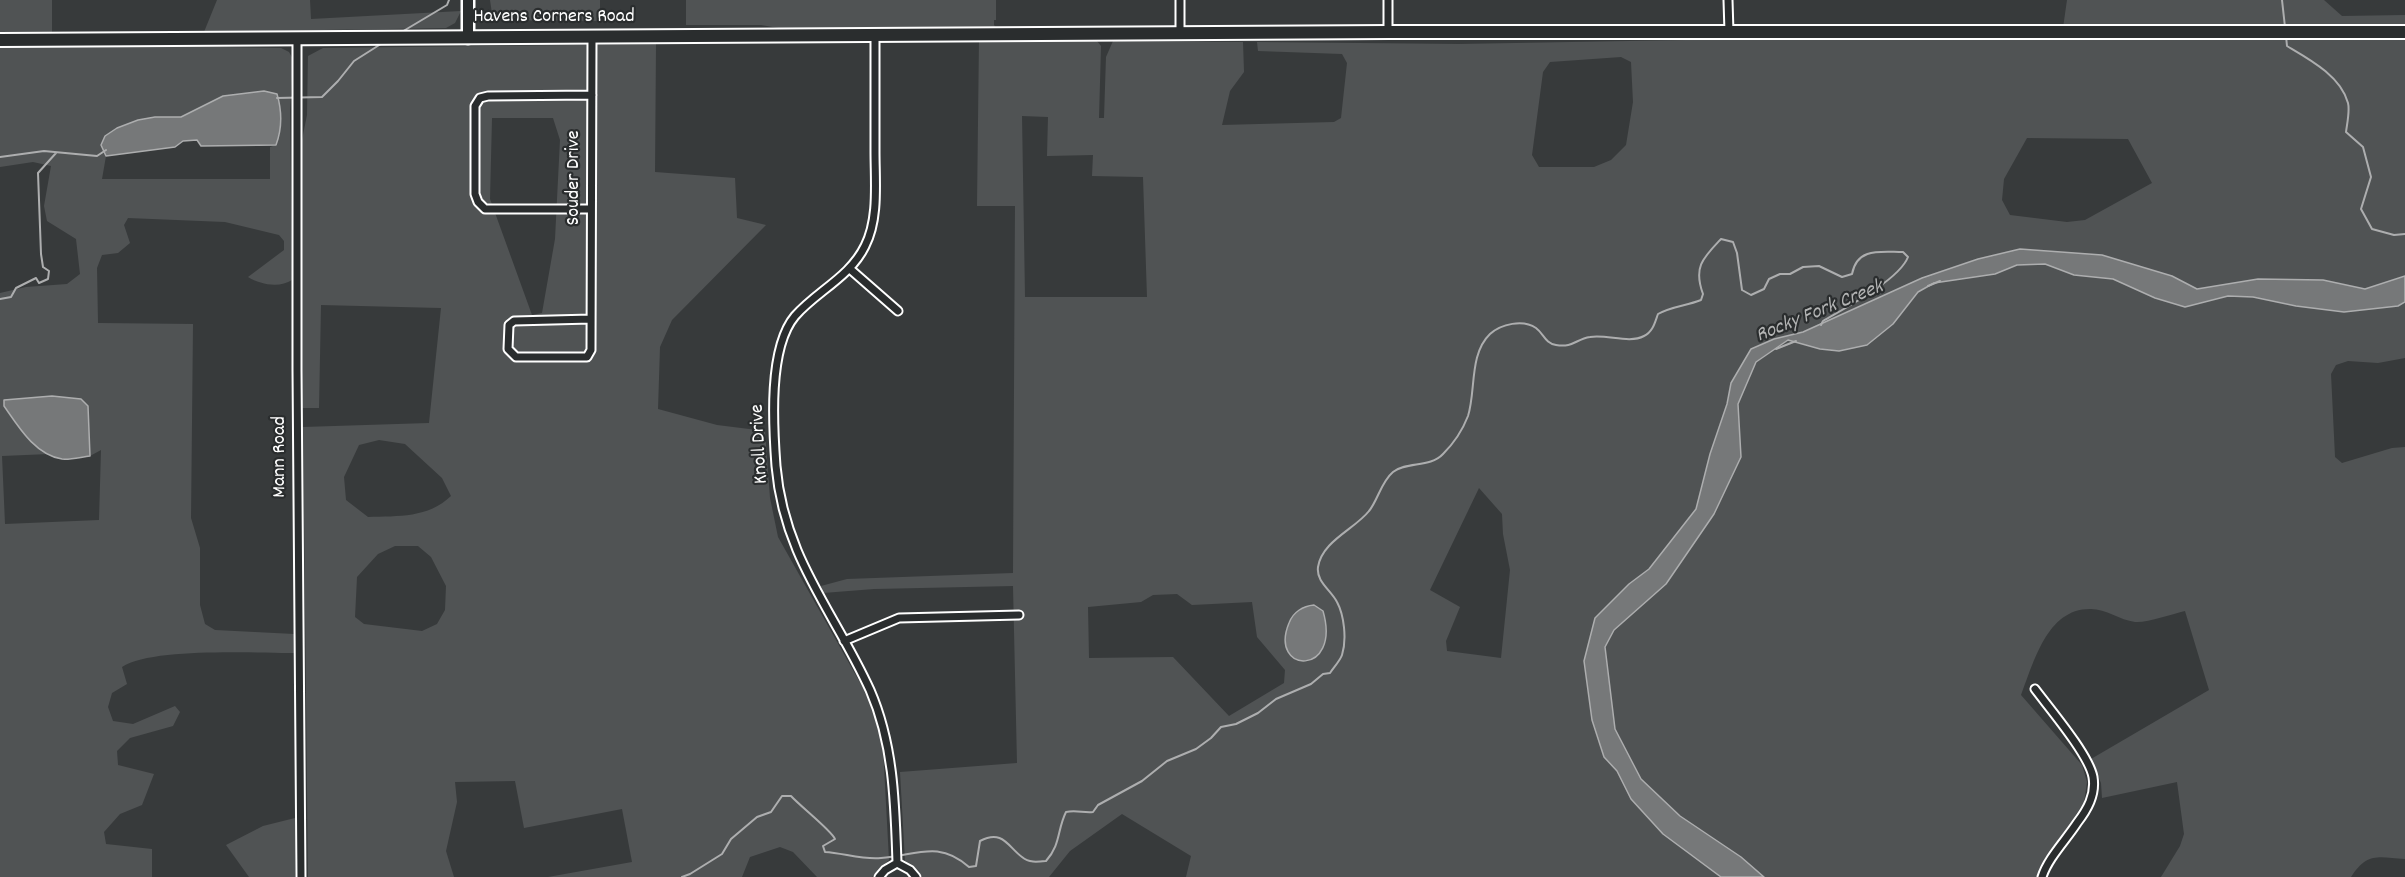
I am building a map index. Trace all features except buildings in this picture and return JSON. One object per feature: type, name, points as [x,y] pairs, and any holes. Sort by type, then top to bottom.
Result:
[{"type":"main road","points":[[468,0],[468,38]]},
{"type":"main road","name":"Havens Corners Road","points":[[0,40],[1388,32],[2405,32]]},
{"type":"street","points":[[1180,0],[1180,33]]},
{"type":"street","points":[[1388,0],[1388,32]]},
{"type":"street","points":[[1728,0],[1729,33]]},
{"type":"street","name":"Knoll Drive","points":[[875,35],[874,210],[866,246],[850,269],[794,318],[778,352],[775,384],[776,466],[782,506],[794,546],[814,589],[871,692],[886,737],[893,774],[897,863]]},
{"type":"street","name":"Souder Drive","points":[[591,320],[514,321],[509,325],[508,349],[516,357],[587,357],[591,350],[592,37]]},
{"type":"street","name":"Mann Road","points":[[297,38],[300,877]]},
{"type":"street","points":[[591,209],[486,209],[478,202],[475,194],[475,106],[480,98],[488,96],[592,95]]},
{"type":"street","points":[[850,269],[898,310]]},
{"type":"street","points":[[844,641],[899,618],[1019,615]]},
{"type":"street","points":[[2035,689],[2086,760],[2093,776],[2093,794],[2086,811],[2053,857],[2042,877]]},
{"type":"street","points":[[879,877],[885,870],[897,863],[910,870],[916,877]]},
{"type":"shaded area","points":[[0,0],[52,0],[52,36],[0,36]]},
{"type":"shaded area","points":[[217,0],[310,0],[311,19],[461,11],[455,23],[446,28],[204,32]]},
{"type":"shaded area","points":[[490,0],[600,0],[600,21],[493,20]]},
{"type":"shaded area","points":[[686,0],[996,0],[994,25],[997,29],[796,31],[761,25],[686,25]]},
{"type":"shaded area","points":[[2067,0],[2324,0],[2342,16],[2405,15],[2405,24],[2063,28]]},
{"type":"shaded area","points":[[2405,38],[2405,276],[2365,289],[2323,280],[2258,279],[2197,289],[2172,276],[2020,249],[1978,259],[1922,278],[1803,332],[1774,339],[1731,383],[1696,509],[1649,569],[1629,584],[1619,596],[1584,661],[1592,720],[1604,757],[1617,771],[1631,799],[1663,834],[1721,877],[1186,877],[1191,856],[1122,814],[1070,851],[1049,877],[922,877],[919,871],[905,861],[900,772],[1017,763],[1013,586],[874,589],[823,593],[821,586],[847,579],[1013,573],[1015,206],[977,206],[979,39],[1097,41],[1101,46],[1099,118],[1104,118],[1106,57],[1113,41],[1243,42],[1244,72],[1230,91],[1222,125],[1334,122],[1341,118],[1347,63],[1342,54],[1258,51],[1257,42],[1459,44],[1742,39]],"holes":[[[1621,57],[1631,62],[1633,102],[1626,145],[1611,160],[1594,167],[1539,167],[1532,155],[1543,72],[1550,62]],[[1022,116],[1048,117],[1047,156],[1093,155],[1092,176],[1143,177],[1147,297],[1025,297]],[[2027,138],[2128,139],[2152,183],[2085,220],[2067,222],[2010,215],[2002,200],[2004,179]],[[1479,488],[1502,514],[1503,534],[1510,570],[1501,658],[1447,651],[1446,641],[1460,607],[1430,590]],[[1177,594],[1192,605],[1252,602],[1257,637],[1285,670],[1284,683],[1229,716],[1173,657],[1089,658],[1088,607],[1141,602],[1153,595]]]},
{"type":"shaded area","points":[[656,44],[655,172],[735,178],[737,218],[766,225],[672,320],[660,347],[658,409],[717,425],[765,431],[770,498],[778,537],[863,688],[874,714],[883,748],[889,860],[872,877],[817,877],[793,852],[780,847],[750,857],[742,877],[548,877],[632,862],[622,809],[524,828],[515,781],[455,782],[457,802],[446,851],[454,877],[308,877],[303,427],[429,423],[441,308],[321,305],[319,408],[302,408],[301,145],[307,115],[308,56],[323,48]],"holes":[[[492,118],[553,118],[560,140],[555,239],[542,313],[532,315],[490,199]],[[379,440],[405,444],[442,478],[451,496],[423,512],[402,516],[368,517],[346,500],[344,477],[359,445]],[[395,546],[418,546],[431,557],[446,586],[445,610],[437,624],[422,631],[364,624],[355,617],[357,577],[378,554]]]},
{"type":"shaded area","points":[[0,46],[281,48],[289,52],[293,59],[290,110],[292,280],[282,284],[270,284],[248,277],[284,250],[284,241],[279,235],[225,222],[128,218],[124,225],[130,243],[118,253],[102,255],[97,268],[98,323],[193,324],[191,518],[200,548],[200,605],[205,624],[215,630],[294,634],[294,653],[180,654],[156,656],[122,667],[127,684],[112,693],[108,707],[113,721],[133,724],[175,706],[180,712],[173,726],[130,738],[117,751],[118,765],[154,774],[142,805],[120,814],[104,832],[106,844],[152,849],[152,877],[0,877],[0,293],[26,287],[67,284],[80,274],[76,239],[47,221],[44,206],[51,166],[33,162],[0,167]],"holes":[[[223,96],[276,145],[270,147],[270,179],[102,179],[106,156],[101,145],[105,136],[117,128],[155,117],[181,117]],[[88,406],[90,456],[101,450],[99,520],[5,524],[2,456],[49,454],[25,436]]]},
{"type":"shaded area","points":[[264,91],[277,94],[279,100],[280,126],[276,145],[201,146],[197,140],[183,141],[175,147],[106,156],[101,145],[105,136],[117,128],[138,120],[155,117],[181,117],[223,96]]},
{"type":"shaded area","points":[[2020,249],[2102,255],[2172,276],[2197,289],[2258,279],[2323,280],[2365,289],[2405,276],[2405,302],[2398,306],[2344,312],[2296,306],[2253,297],[2228,296],[2185,307],[2155,298],[2113,279],[2074,275],[2045,264],[2017,265],[1995,274],[1934,283],[1918,292],[1893,324],[1867,345],[1839,351],[1820,349],[1788,340],[1756,362],[1738,404],[1741,457],[1714,514],[1666,584],[1614,630],[1605,647],[1615,729],[1641,779],[1680,816],[1741,857],[1764,877],[1721,877],[1663,834],[1631,799],[1617,771],[1604,757],[1592,720],[1584,661],[1595,618],[1629,584],[1649,569],[1696,509],[1731,383],[1751,349],[1774,339],[1803,332],[1922,278],[1978,259]]},
{"type":"shaded area","points":[[2045,264],[2074,275],[2113,279],[2155,298],[2185,307],[2228,296],[2253,297],[2296,306],[2398,306],[2405,302],[2405,358],[2378,363],[2348,361],[2336,365],[2331,374],[2335,457],[2342,463],[2392,448],[2405,447],[2405,859],[2380,857],[2368,860],[2362,863],[2351,877],[2161,877],[2180,846],[2184,834],[2177,782],[2102,798],[2101,783],[2091,759],[2209,690],[2185,611],[2153,620],[2135,622],[2097,609],[2076,611],[2063,617],[2044,639],[2021,695],[2082,765],[2087,782],[2084,802],[2037,877],[1764,877],[1741,857],[1680,816],[1641,779],[1615,729],[1605,647],[1614,630],[1666,584],[1714,514],[1741,457],[1738,404],[1756,362],[1788,340],[1820,349],[1839,351],[1867,345],[1893,324],[1918,292],[1934,283],[1994,274],[2017,265]]},
{"type":"shaded area","points":[[52,396],[81,399],[88,406],[90,456],[62,459],[44,452],[28,438],[4,406],[4,400]]},
{"type":"shaded area","points":[[1314,605],[1323,611],[1326,633],[1323,648],[1315,657],[1305,661],[1296,659],[1288,652],[1285,640],[1289,623],[1299,610]]},
{"type":"shaded area","points":[[295,818],[295,877],[249,877],[226,845],[263,826]]},
{"type":"waterway","points":[[400,33],[447,5],[449,0]]},
{"type":"waterway","points":[[2282,0],[2285,27]]},
{"type":"waterway","points":[[2286,36],[2287,46],[2323,69],[2344,93],[2349,106],[2346,132],[2363,147],[2371,177],[2361,209],[2372,229],[2394,235],[2405,234]]},
{"type":"waterway","points":[[277,98],[322,97],[354,61],[384,42]]},
{"type":"waterway","points":[[0,157],[44,151],[97,156],[106,150]]},
{"type":"waterway","points":[[0,299],[11,297],[16,288],[36,278],[39,283],[48,279],[49,271],[43,267],[41,254],[38,173],[56,153]]},
{"type":"waterway","points":[[682,877],[722,854],[731,839],[757,817],[771,812],[782,796],[791,796],[833,835],[835,839],[823,846],[825,852],[874,858],[936,851],[958,858],[969,867],[976,866],[980,841],[994,837],[1000,838],[1027,860],[1046,861],[1057,843],[1066,812],[1093,812],[1098,805],[1142,781],[1167,761],[1196,749],[1221,727],[1236,724],[1258,713],[1276,699],[1311,684],[1323,674],[1330,673],[1342,655],[1344,627],[1337,602],[1319,577],[1318,567],[1321,558],[1332,543],[1369,511],[1385,481],[1393,472],[1432,461],[1450,446],[1468,416],[1476,362],[1483,342],[1490,334],[1506,325],[1519,323],[1531,325],[1549,342],[1562,346],[1590,337],[1632,339],[1644,336],[1652,329],[1658,314],[1701,300],[1703,294],[1700,285],[1700,270],[1709,252],[1721,239],[1733,242],[1737,253],[1742,290],[1751,295],[1764,289],[1769,279],[1780,274],[1790,274],[1803,267],[1819,266],[1842,277],[1852,274],[1859,259],[1871,253],[1903,252],[1908,257],[1903,266],[1883,284],[1823,321],[1821,325]]},
{"type":"waterway","name":"Rocky Fork Creek","points":[[1928,286],[1940,281]]},
{"type":"waterway","name":"Rocky Fork Creek","points":[[1776,349],[1796,341]]}]
